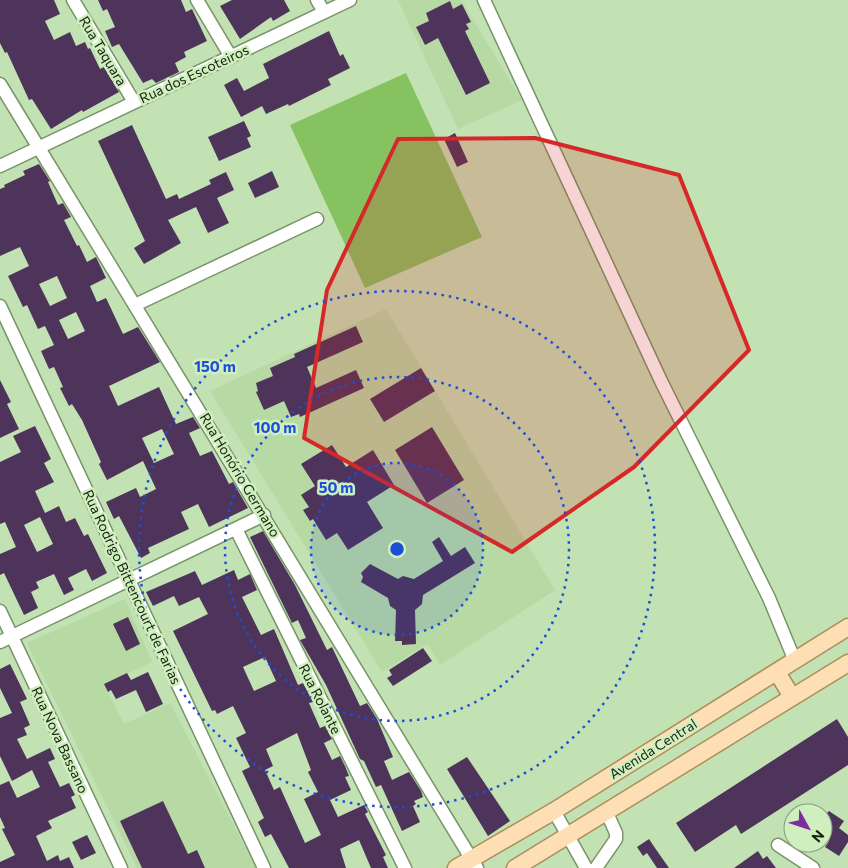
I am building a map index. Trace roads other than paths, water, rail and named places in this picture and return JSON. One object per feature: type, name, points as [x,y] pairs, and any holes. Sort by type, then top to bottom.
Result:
[{"type":"main road","name":"Avenida Central","points":[[456,868],[474,864],[554,811],[848,628]]},
{"type":"main road","points":[[523,866],[848,663]]},
{"type":"main road","points":[[777,672],[792,698]]},
{"type":"main road","points":[[827,676],[848,672]]},
{"type":"street","name":"Rua Taquara","points":[[73,0],[134,102]]},
{"type":"street","points":[[196,0],[231,57]]},
{"type":"street","points":[[317,0],[324,12]]},
{"type":"street","name":"Rua dos Escoteiros","points":[[0,166],[350,0]]},
{"type":"street","points":[[484,0],[661,381],[769,598],[795,661]]},
{"type":"street","name":"Rua Honório Germano","points":[[0,84],[4,101],[38,147],[264,515],[474,864]]},
{"type":"street","points":[[135,305],[317,219]]},
{"type":"street","name":"Rua Rodrigo Bittencourt de Farias","points":[[0,306],[264,868]]},
{"type":"street","points":[[6,639],[264,515]]},
{"type":"street","name":"Rua Rolante","points":[[236,529],[405,868]]},
{"type":"street","name":"Rua Nova Bassano","points":[[0,611],[6,639],[121,868]]},
{"type":"street","points":[[554,811],[570,836],[586,868]]},
{"type":"street","points":[[596,868],[616,839],[616,832],[607,813]]},
{"type":"street","points":[[778,845],[813,868]]}]
